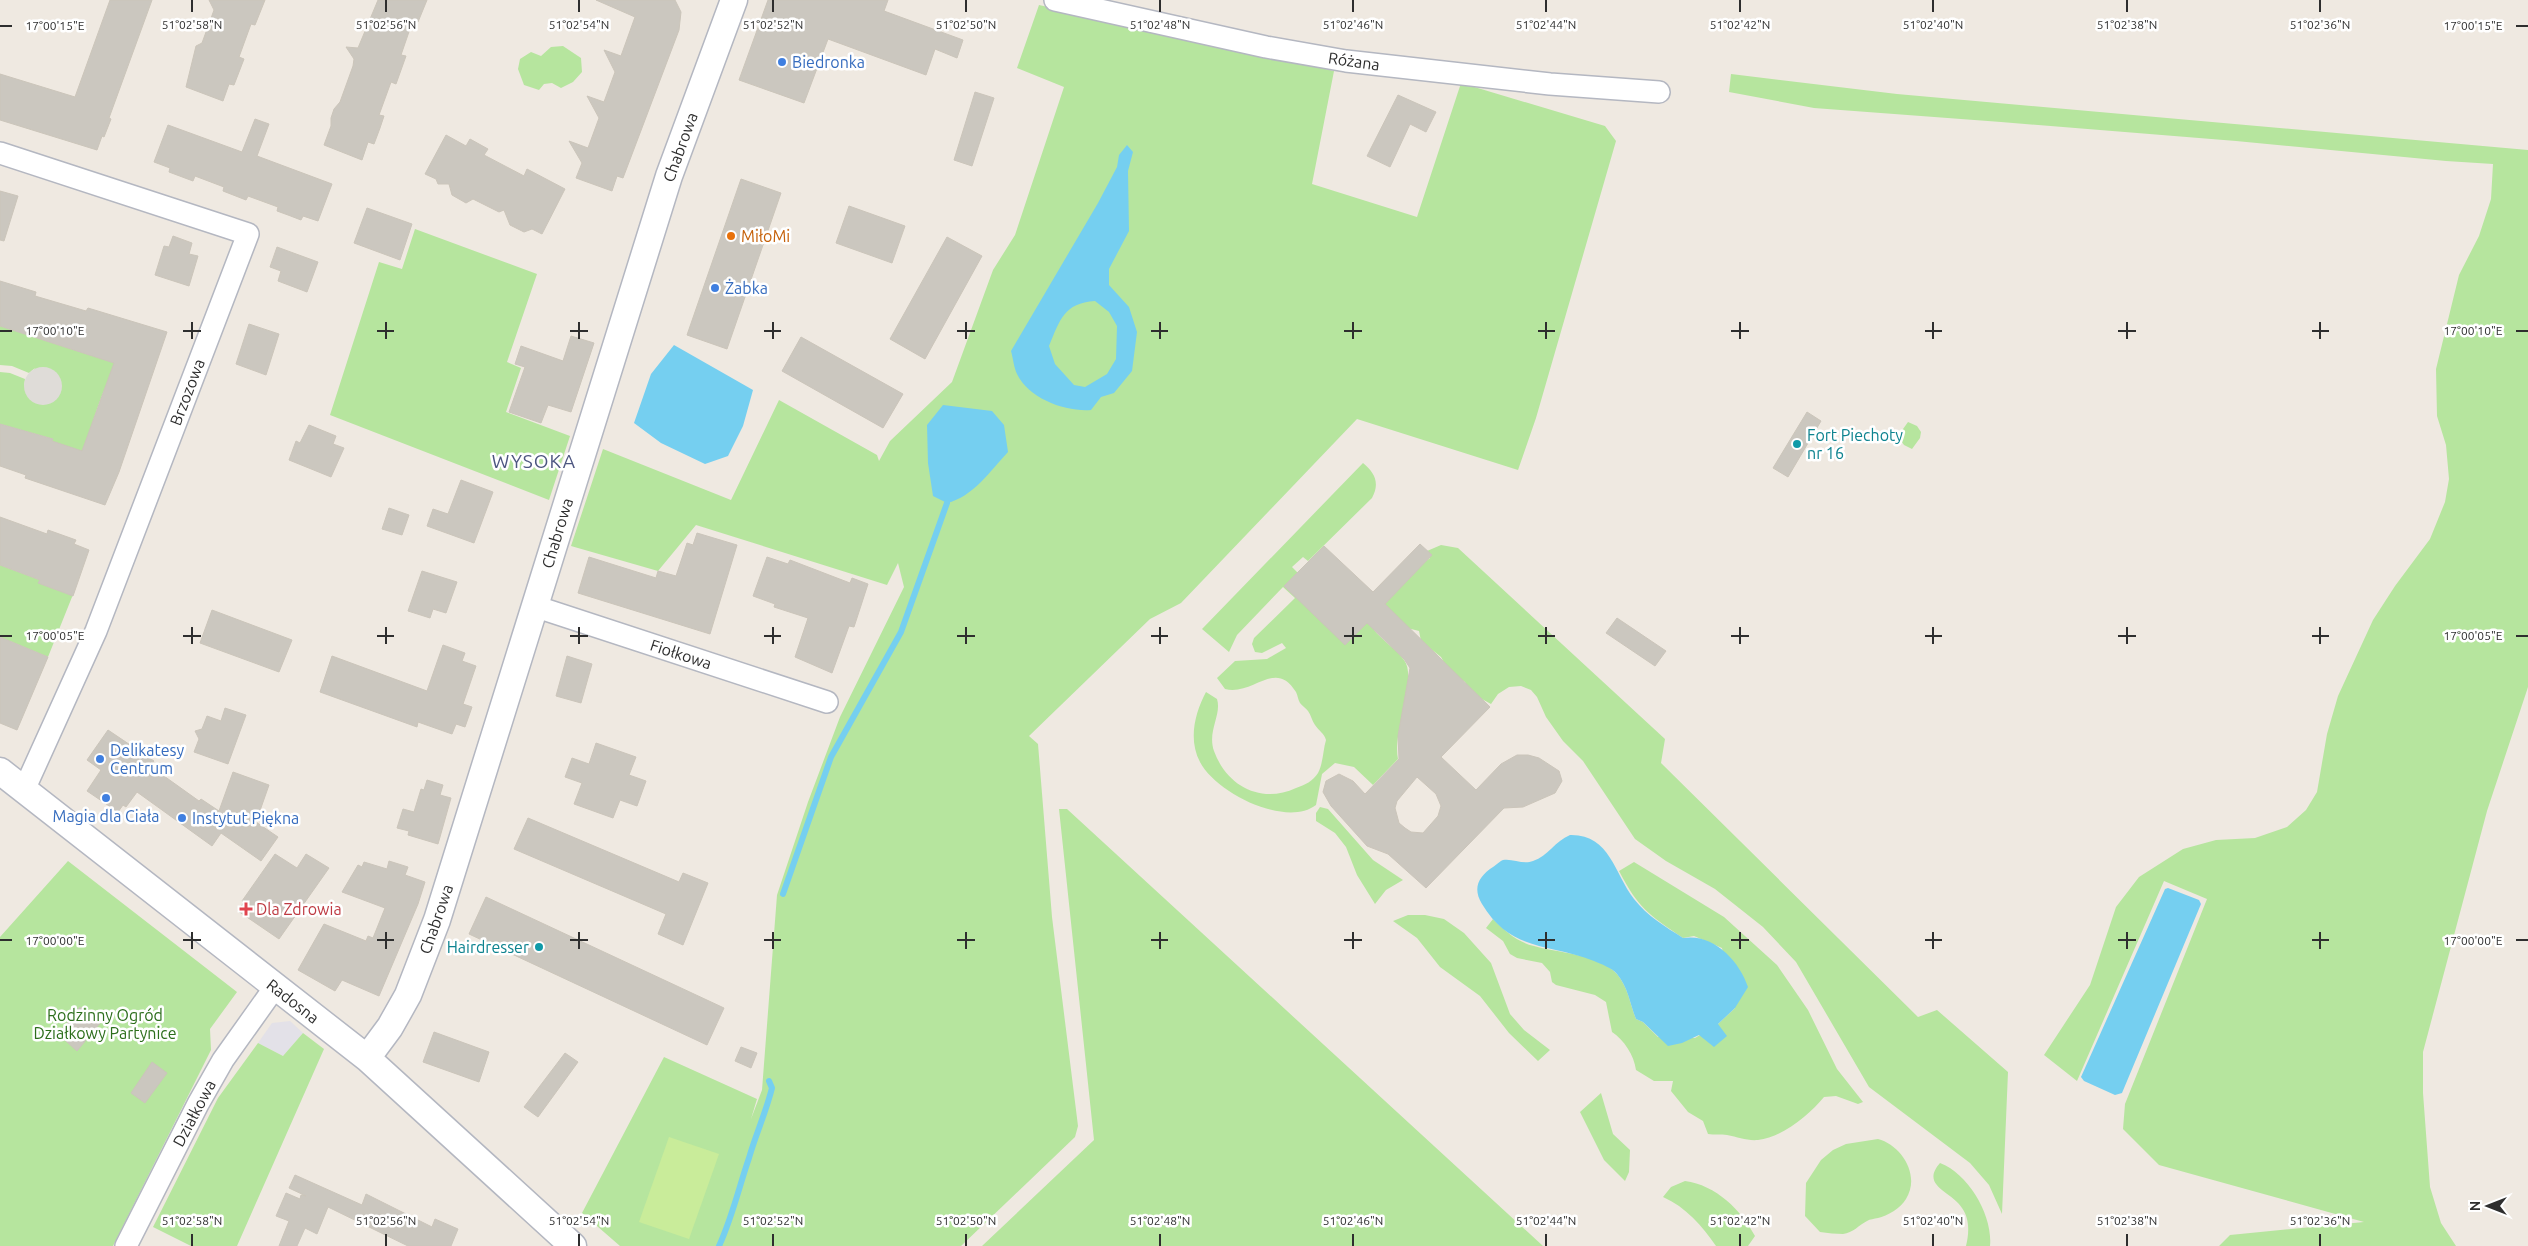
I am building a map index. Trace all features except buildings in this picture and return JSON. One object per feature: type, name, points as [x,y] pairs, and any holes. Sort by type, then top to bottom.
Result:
[{"type":"street","name":"Chabrowa","points":[[367,1058],[390,1027],[408,995],[437,920],[669,176],[734,0]]},
{"type":"street","name":"Różana","points":[[1055,0],[1266,47],[1346,61],[1550,84],[1659,92]]},
{"type":"street","name":"Brzozowa","points":[[0,153],[248,234],[96,631],[24,790]]},
{"type":"street","name":"Fiołkowa","points":[[534,606],[827,702]]},
{"type":"street","name":"Radosna","points":[[0,771],[215,937],[275,987],[367,1058],[573,1246]]},
{"type":"street","name":"Działkowa","points":[[126,1246],[198,1104],[223,1060],[275,987]]},
{"type":"shaded area","points":[[43,367],[56,373],[62,386],[56,399],[43,405],[30,399],[24,386],[30,373]]},
{"type":"shaded area","points":[[290,1021],[303,1033],[283,1056],[258,1043],[272,1023]]},
{"type":"green space","points":[[1039,5],[1334,71],[1312,184],[1417,217],[1461,83],[1605,126],[1616,141],[1536,418],[1518,470],[1357,419],[1181,603],[1150,619],[1029,736],[1038,744],[1052,917],[1078,1126],[1075,1137],[961,1246],[620,1246],[582,1213],[664,1057],[757,1099],[751,1119],[762,1090],[777,895],[808,802],[840,717],[904,587],[898,563],[887,585],[696,525],[658,571],[571,546],[603,449],[731,500],[779,400],[877,455],[879,461],[890,441],[952,382],[993,270],[1015,235],[1064,87],[1017,68]]},
{"type":"green space","points":[[563,46],[581,58],[582,72],[573,82],[561,88],[552,83],[544,84],[539,90],[524,85],[518,69],[520,59],[531,52],[541,56],[551,47]]},
{"type":"green space","points":[[1731,74],[1897,94],[2528,150],[2528,687],[2487,811],[2423,1052],[2423,1093],[2430,1187],[2441,1223],[2456,1246],[2219,1246],[2230,1235],[2364,1222],[2159,1165],[2123,1129],[2125,1104],[2207,899],[2164,881],[2077,1081],[2044,1055],[2090,985],[2116,907],[2139,877],[2183,849],[2216,840],[2255,838],[2287,827],[2306,810],[2317,792],[2327,734],[2338,696],[2373,620],[2395,586],[2430,539],[2445,502],[2449,479],[2446,445],[2437,416],[2436,369],[2459,275],[2479,236],[2491,199],[2493,164],[2236,141],[1814,108],[1729,92]]},
{"type":"green space","points":[[415,229],[537,274],[507,362],[521,368],[506,412],[570,436],[549,500],[330,415],[379,262],[402,269]]},
{"type":"green space","points":[[0,326],[87,354],[120,357],[98,405],[84,456],[52,441],[53,439],[0,424],[0,372],[10,373],[25,379],[24,386],[35,368],[29,373],[12,366],[0,365]]},
{"type":"green space","points":[[1908,422],[1917,426],[1921,432],[1920,438],[1912,449],[1904,445],[1899,438]]},
{"type":"green space","points":[[1363,463],[1371,471],[1375,479],[1376,488],[1372,498],[1308,561],[1303,557],[1292,567],[1297,572],[1304,590],[1371,603],[1430,558],[1430,554],[1427,551],[1441,545],[1458,548],[1665,739],[1661,763],[1918,1017],[1937,1010],[2008,1072],[2002,1214],[1989,1185],[1970,1163],[1869,1087],[1796,962],[1763,927],[1715,889],[1666,861],[1635,839],[1583,761],[1563,741],[1546,717],[1537,697],[1531,690],[1521,686],[1509,687],[1498,694],[1491,704],[1469,692],[1465,682],[1449,671],[1441,657],[1421,641],[1419,631],[1407,628],[1374,630],[1404,660],[1408,668],[1408,679],[1398,735],[1398,759],[1373,785],[1354,767],[1335,763],[1322,774],[1316,805],[1303,811],[1287,812],[1270,810],[1253,804],[1221,785],[1208,774],[1200,762],[1194,744],[1196,717],[1206,692],[1217,699],[1218,705],[1212,737],[1214,751],[1220,764],[1237,783],[1259,793],[1271,794],[1303,786],[1318,773],[1326,740],[1288,682],[1280,678],[1272,678],[1236,690],[1225,689],[1217,678],[1235,661],[1267,659],[1286,648],[1282,643],[1262,653],[1255,652],[1252,644],[1254,638],[1295,598],[1283,587],[1237,635],[1229,652],[1202,629]]},
{"type":"green space","points":[[0,565],[40,580],[39,583],[57,590],[74,592],[48,657],[0,637]]},
{"type":"green space","points":[[1320,807],[1328,809],[1373,860],[1403,880],[1386,890],[1375,904],[1357,875],[1346,847],[1335,833],[1316,821],[1316,813]]},
{"type":"green space","points":[[1059,809],[1067,809],[1543,1246],[982,1246],[1094,1140]]},
{"type":"green space","name":"Rodzinny Ogród Działkowy Partynice","points":[[68,861],[237,992],[210,1029],[211,1050],[113,1246],[0,1246],[0,937]]},
{"type":"green space","points":[[1634,862],[1724,917],[1777,965],[1808,1010],[1837,1069],[1863,1102],[1858,1104],[1836,1096],[1824,1097],[1811,1111],[1786,1130],[1777,1135],[1758,1140],[1708,1134],[1703,1121],[1688,1112],[1671,1091],[1673,1081],[1654,1081],[1636,1070],[1628,1048],[1612,1032],[1606,1002],[1595,995],[1556,985],[1552,982],[1550,972],[1542,963],[1517,958],[1510,954],[1503,941],[1486,928],[1493,919],[1512,936],[1522,942],[1600,962],[1609,967],[1621,979],[1636,1019],[1643,1022],[1658,1037],[1695,1038],[1718,1024],[1735,1008],[1722,948],[1694,936],[1683,938],[1645,910],[1619,871]]},
{"type":"green space","points":[[1408,915],[1425,915],[1444,919],[1464,933],[1491,963],[1510,1014],[1524,1030],[1550,1050],[1538,1061],[1509,1033],[1480,996],[1440,967],[1417,938],[1393,921]]},
{"type":"green space","points":[[303,1033],[324,1049],[237,1246],[191,1246],[153,1227],[218,1098],[258,1043],[283,1056]]},
{"type":"green space","points":[[1601,1093],[1613,1134],[1630,1150],[1629,1172],[1625,1181],[1604,1160],[1580,1112]]},
{"type":"green space","points":[[669,1137],[719,1154],[689,1239],[639,1222]]},
{"type":"green space","points":[[1878,1139],[1894,1148],[1906,1162],[1911,1180],[1910,1190],[1906,1199],[1894,1211],[1882,1217],[1868,1220],[1850,1232],[1843,1234],[1820,1232],[1805,1216],[1806,1183],[1821,1160],[1833,1150],[1846,1144]]},
{"type":"green space","points":[[1940,1163],[1951,1168],[1960,1176],[1977,1197],[1988,1222],[1990,1246],[1966,1246],[1968,1227],[1965,1212],[1957,1202],[1939,1188],[1933,1177]]},
{"type":"green space","points":[[1685,1181],[1696,1183],[1717,1193],[1735,1208],[1755,1236],[1748,1246],[1716,1246],[1693,1218],[1679,1206],[1663,1197],[1671,1187]]},
{"type":"water","points":[[1127,145],[1133,152],[1128,171],[1129,231],[1109,269],[1109,285],[1129,307],[1137,332],[1132,371],[1114,393],[1101,397],[1091,410],[1071,409],[1049,402],[1030,390],[1017,374],[1011,351],[1098,203],[1117,167],[1119,155]],"holes":[[[1095,301],[1109,312],[1117,326],[1116,359],[1107,374],[1085,387],[1074,385],[1055,364],[1049,346],[1056,328],[1064,314],[1076,305],[1085,302]]]},
{"type":"water","points":[[674,345],[753,390],[743,426],[728,456],[705,464],[661,443],[634,423],[651,374]]},
{"type":"water","points":[[943,405],[992,411],[1004,425],[1008,452],[973,489],[956,500],[947,503],[933,496],[928,463],[927,425]]},
{"type":"water","points":[[1570,835],[1583,836],[1603,848],[1634,899],[1651,916],[1683,938],[1705,940],[1714,944],[1731,958],[1738,967],[1748,987],[1735,1008],[1718,1024],[1727,1036],[1714,1047],[1699,1035],[1682,1043],[1668,1046],[1643,1022],[1636,1019],[1624,984],[1612,970],[1577,955],[1532,944],[1518,938],[1505,931],[1482,904],[1477,888],[1478,883],[1484,874],[1499,862],[1503,860],[1533,861],[1543,856]]},
{"type":"water","points":[[2168,888],[2199,900],[2201,904],[2122,1093],[2115,1095],[2084,1081],[2081,1077],[2165,889]]},
{"type":"waterway","points":[[783,894],[831,757],[901,632],[947,503]]},
{"type":"waterway","points":[[719,1246],[732,1213],[770,1097],[772,1088],[769,1081]]},
{"type":"place","name":"Biedronka","points":[[782,62]]},
{"type":"place","name":"MiłoMi","points":[[731,236]]},
{"type":"place","name":"Żabka","points":[[715,288]]},
{"type":"place","name":"Fort Piechoty nr 16","points":[[1797,444]]},
{"type":"place","name":"Delikatesy Centrum","points":[[100,759]]},
{"type":"place","name":"Magia dla Ciała","points":[[106,798]]},
{"type":"place","name":"Instytut Piękna","points":[[182,818]]},
{"type":"place","name":"Dla Zdrowia","points":[[246,909]]},
{"type":"place","name":"Hairdresser","points":[[539,947]]},
{"type":"district","name":"WYSOKA","points":[[534,461]]}]
